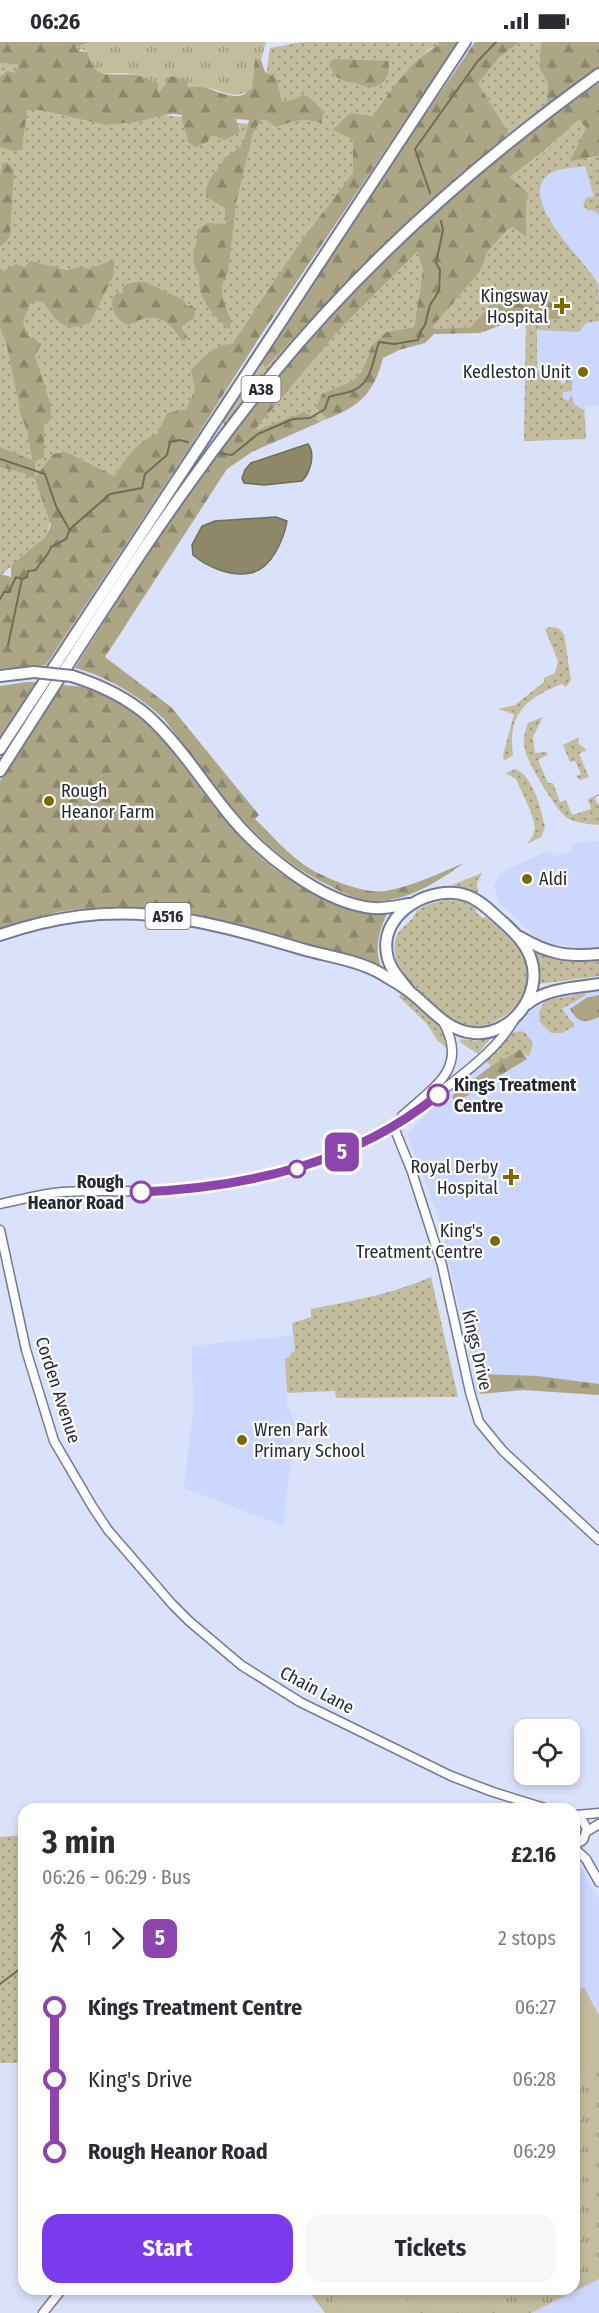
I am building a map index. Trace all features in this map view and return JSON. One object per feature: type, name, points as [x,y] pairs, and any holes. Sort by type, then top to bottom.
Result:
[{"type":"highway","name":"A38","points":[[0,749],[465,42]]},
{"type":"highway","name":"A38","points":[[0,771],[196,473],[272,374],[348,289],[403,234],[510,140],[599,74]]},
{"type":"highway","name":"A516","points":[[0,676],[34,672],[72,676],[106,688],[148,716],[168,737],[228,814],[254,843],[294,874],[328,893],[359,905],[383,908],[412,903],[441,893],[467,895],[477,900],[517,936],[528,951],[534,972],[533,985],[526,1004],[517,1015],[499,1028],[483,1033],[462,1031],[442,1020],[410,992],[375,970],[237,930],[175,916],[144,913],[76,915],[0,935]]},
{"type":"highway","name":"A516","points":[[410,992],[389,964],[386,945],[393,922],[412,903]]},
{"type":"highway","name":"A516","points":[[517,936],[544,951],[557,954],[599,954]]},
{"type":"highway","name":"A516","points":[[526,1004],[552,992],[599,984]]},
{"type":"main road","points":[[0,1204],[56,1193],[167,1190],[262,1178],[328,1158],[365,1142],[415,1113],[458,1078],[502,1037],[517,1015]]},
{"type":"main road","points":[[393,1125],[436,1085],[451,1067],[452,1043],[442,1020]]},
{"type":"main road","name":"Kings Drive","points":[[393,1125],[435,1240],[479,1422],[503,1451],[599,1540]]},
{"type":"main road","name":"Corden Avenue","points":[[0,1230],[26,1350],[54,1441],[92,1506],[120,1546]]},
{"type":"main road","name":"Chain Lane","points":[[120,1546],[189,1622],[241,1665],[269,1684],[300,1702],[451,1776],[527,1803]]},
{"type":"main road","points":[[580,1815],[599,1813]]},
{"type":"main road","points":[[580,1819],[585,1823],[588,1847],[586,1859]]},
{"type":"main road","points":[[580,1842],[586,1834],[599,1824]]},
{"type":"main road","points":[[580,1853],[599,1882]]},
{"type":"main road","points":[[43,2313],[57,2295]]},
{"type":"shaded area","name":"Kingsway Hospital","points":[[599,156],[599,406],[586,406],[586,439],[524,441],[526,324],[524,291],[539,167]]},
{"type":"shaded area","points":[[308,444],[312,453],[311,463],[302,481],[264,485],[244,483],[242,478],[251,463]]},
{"type":"shaded area","points":[[276,517],[287,521],[283,536],[270,560],[257,571],[243,574],[227,572],[212,567],[193,555],[192,545],[202,526],[215,521]]},
{"type":"shaded area","points":[[599,841],[599,946],[577,948],[537,938],[498,901],[494,887],[500,873],[547,851],[557,856],[571,852],[573,845],[580,842]]},
{"type":"shaded area","name":"Royal Derby Hospital","points":[[599,990],[599,1395],[523,1390],[477,1396],[439,1218],[407,1135],[442,1095],[529,1013],[545,1001]]},
{"type":"shaded area","name":"Wren Park Primary School","points":[[293,1335],[295,1350],[285,1360],[287,1404],[295,1423],[283,1526],[184,1488],[193,1411],[192,1346]]},
{"type":"shaded area","points":[[580,1867],[599,1899],[599,2065],[580,2075]]},
{"type":"shaded area","points":[[599,2279],[599,2313],[531,2313],[567,2295],[580,2295],[580,2288]]},
{"type":"green space","points":[[0,42],[99,42],[87,43],[79,51],[88,52],[95,68],[106,74],[145,77],[158,83],[158,92],[165,78],[174,76],[221,93],[240,96],[246,93],[251,85],[255,57],[261,60],[265,72],[276,78],[282,101],[292,100],[302,95],[307,96],[324,111],[321,123],[303,120],[276,127],[261,119],[253,133],[236,203],[228,273],[222,290],[231,319],[230,329],[213,314],[204,299],[193,257],[197,230],[208,223],[226,224],[225,208],[206,197],[206,189],[210,179],[226,157],[240,147],[245,138],[249,120],[236,119],[240,132],[225,140],[212,135],[207,142],[196,147],[188,142],[182,115],[165,115],[136,122],[107,125],[40,110],[27,110],[22,150],[13,151],[0,147],[0,77],[7,71],[15,73],[19,65],[0,63]]},
{"type":"green space","points":[[99,42],[266,42],[261,60],[255,58],[252,89],[235,95],[206,87],[188,87],[187,81],[174,76],[165,78],[166,85],[158,93],[158,83],[141,76],[99,72],[93,66],[88,52],[75,47]]},
{"type":"green space","points":[[302,42],[438,42],[439,45],[428,50],[407,72],[372,116],[334,130],[353,140],[353,173],[303,238],[232,344],[195,390],[186,409],[167,413],[157,434],[128,457],[114,476],[67,452],[47,535],[0,576],[0,63],[20,65],[15,99],[247,124],[260,119],[270,48]]},
{"type":"green space","points":[[438,42],[458,42],[261,335],[46,665],[0,669],[0,574],[11,577],[11,566],[46,536],[51,525],[35,479],[0,467],[0,447],[34,461],[21,415],[7,346],[0,327],[0,268],[3,271],[16,264],[25,267],[31,261],[66,270],[81,267],[89,269],[114,260],[114,274],[90,323],[74,327],[63,325],[44,303],[38,301],[30,303],[23,320],[26,334],[41,344],[35,356],[50,403],[51,419],[44,426],[44,457],[35,462],[35,478],[53,454],[67,452],[114,476],[138,446],[157,434],[167,413],[186,409],[195,390],[191,370],[214,349],[232,344],[303,238],[353,173],[353,140],[333,130],[350,113],[372,116],[411,67],[439,45]]},
{"type":"green space","points":[[475,42],[520,42],[501,56],[478,83],[509,133],[383,245],[265,368],[261,362],[348,228]]},
{"type":"green space","points":[[520,42],[541,42],[539,67],[548,84],[546,105],[509,133],[478,83],[501,56]]},
{"type":"green space","points":[[541,42],[599,42],[599,67],[546,105],[548,84],[539,67]]},
{"type":"green space","points":[[336,59],[388,61],[388,75],[383,83],[374,87],[344,80],[336,76],[329,65]]},
{"type":"green space","points":[[599,83],[599,156],[570,161],[586,128],[579,119],[543,152],[510,177],[529,194],[526,202],[526,237],[513,227],[507,230],[488,251],[480,272],[433,326],[435,329],[471,327],[494,302],[516,291],[528,292],[558,307],[561,319],[515,320],[480,333],[434,334],[425,343],[399,350],[383,358],[375,380],[364,397],[348,409],[327,419],[316,408],[322,394],[353,381],[363,370],[372,345],[386,332],[414,327],[423,269],[417,252],[341,328],[253,432],[304,412],[320,422],[252,452],[227,469],[105,657],[171,707],[259,815],[255,819],[293,856],[316,872],[353,887],[385,891],[415,883],[464,863],[421,890],[398,898],[373,901],[356,898],[303,871],[257,834],[218,791],[164,719],[134,695],[111,682],[75,668],[152,547],[213,458],[316,333],[359,287],[450,200],[498,159]]},
{"type":"green space","points":[[579,118],[586,128],[588,159],[599,156],[599,216],[595,211],[587,210],[583,205],[586,198],[594,196],[585,166],[561,169],[549,174],[541,185],[541,199],[557,230],[598,284],[599,321],[586,323],[579,332],[537,330],[537,371],[546,371],[546,377],[565,374],[560,381],[564,384],[568,379],[572,380],[572,391],[563,392],[563,398],[568,401],[572,395],[575,404],[584,410],[586,439],[524,441],[526,320],[561,319],[558,307],[488,307],[471,327],[434,329],[433,326],[480,272],[488,251],[507,230],[513,227],[526,236],[526,202],[510,177],[544,152]]},
{"type":"green space","points":[[6,162],[14,169],[10,236],[0,246],[0,178],[2,164]]},
{"type":"green space","points":[[417,252],[423,269],[414,327],[386,332],[372,345],[363,370],[353,381],[316,408],[327,419],[320,422],[304,413],[252,433],[341,328]]},
{"type":"green space","points":[[145,282],[184,300],[187,307],[192,305],[195,310],[194,318],[181,327],[188,338],[182,341],[171,326],[159,319],[145,318],[128,325],[118,318],[114,312],[112,299],[117,293],[123,293],[123,288],[127,284]]},
{"type":"green space","points":[[344,284],[225,425],[222,422],[261,362],[265,368]]},
{"type":"green space","points":[[558,628],[564,634],[571,680],[566,687],[562,684],[538,695],[522,709],[513,729],[513,755],[504,761],[503,755],[514,714],[498,709],[515,705],[544,682],[544,678],[555,673],[558,661],[545,629]]},
{"type":"green space","points":[[36,682],[0,736],[0,686]]},
{"type":"green space","points":[[62,685],[94,689],[113,697],[129,708],[172,751],[228,824],[258,855],[285,877],[348,908],[387,914],[378,939],[381,967],[242,926],[173,910],[116,907],[74,910],[58,912],[0,928],[0,781]]},
{"type":"green space","points":[[543,717],[533,737],[535,753],[547,752],[547,755],[538,760],[548,783],[553,783],[560,802],[566,800],[572,815],[591,809],[588,799],[599,794],[595,799],[599,806],[599,825],[567,818],[550,797],[531,765],[524,747],[525,733],[528,723]]},
{"type":"green space","points":[[579,737],[578,743],[587,750],[579,754],[589,777],[580,780],[576,776],[581,774],[575,761],[570,762],[563,745]]},
{"type":"green space","points":[[516,769],[528,779],[532,787],[545,827],[541,837],[527,844],[533,836],[535,827],[531,812],[516,779],[505,773]]},
{"type":"green space","points":[[482,873],[477,883],[478,895],[452,885]]},
{"type":"green space","points":[[447,900],[462,901],[475,907],[477,913],[483,918],[486,917],[516,944],[528,965],[529,977],[520,1000],[512,1010],[490,1023],[478,1026],[466,1025],[448,1016],[418,990],[397,962],[396,937],[417,910],[429,904]]},
{"type":"green space","points":[[535,952],[556,960],[599,959],[599,976],[539,984]]},
{"type":"green space","points":[[402,992],[444,1032],[448,1046],[446,1048],[437,1040],[427,1024],[399,997]]},
{"type":"green space","points":[[585,993],[586,995],[562,1009],[575,1026],[562,1033],[551,1033],[540,1022],[539,1012],[545,1001]]},
{"type":"green space","points":[[599,995],[599,1017],[582,1021],[570,1009],[586,998]]},
{"type":"green space","points":[[521,1031],[526,1033],[533,1044],[529,1056],[521,1049],[491,1066],[484,1059],[511,1033]]},
{"type":"green space","points":[[491,1038],[478,1054],[460,1042],[461,1039],[476,1041]]},
{"type":"green space","points":[[521,1049],[527,1059],[455,1103],[452,1096],[491,1066]]},
{"type":"green space","points":[[431,1277],[458,1397],[336,1398],[335,1391],[287,1393],[285,1360],[295,1350],[292,1323],[311,1317],[311,1309],[387,1292]]},
{"type":"green space","points":[[482,1374],[538,1376],[599,1384],[599,1395],[523,1390],[480,1394]]},
{"type":"green space","points":[[18,1836],[17,2063],[0,2063],[0,1837]]},
{"type":"green space","points":[[584,1987],[599,2016],[599,2065],[580,2075],[580,1989]]},
{"type":"green space","points":[[599,2065],[599,2279],[580,2288],[580,2075]]},
{"type":"green space","points":[[312,2295],[567,2295],[531,2313],[325,2313]]},
{"type":"green space","points":[[341,2295],[404,2295],[416,2313],[342,2313],[333,2300]]},
{"type":"green space","points":[[416,2295],[479,2295],[491,2312],[428,2313]]},
{"type":"waterway","points":[[430,193],[415,149],[477,62],[496,42]]},
{"type":"waterway","points":[[218,453],[232,455],[258,434],[293,419],[310,418],[325,409],[329,397],[359,388],[368,377],[379,342],[394,344],[418,340],[430,305],[439,291],[440,270],[436,263],[443,230],[441,221]]},
{"type":"waterway","points":[[0,599],[4,592],[9,592],[16,577],[22,579],[27,577],[28,571],[36,570],[51,547],[66,539],[70,529],[110,494],[142,488],[145,474],[167,455],[170,442],[179,440],[188,442]]},
{"type":"waterway","points":[[0,459],[45,474],[56,506],[69,529]]},
{"type":"waterway","points":[[8,645],[22,579]]},
{"type":"waterway","points":[[0,1984],[18,1970]]},
{"type":"bus line","name":"5","points":[[141,1192],[262,1178],[305,1167],[365,1142],[415,1113],[438,1095]]},
{"type":"place","name":"Kingsway Hospital","points":[[562,306]]},
{"type":"place","name":"Kedleston Unit","points":[[583,372]]},
{"type":"place","name":"Rough Heanor Farm","points":[[49,801]]},
{"type":"place","name":"Aldi","points":[[527,879]]},
{"type":"place","name":"Kings Treatment Centre","points":[[438,1095]]},
{"type":"place","name":"Royal Derby Hospital","points":[[511,1177]]},
{"type":"place","name":"Rough Heanor Road","points":[[141,1192]]},
{"type":"place","name":"King's Treatment Centre","points":[[495,1241]]},
{"type":"place","name":"Wren Park Primary School","points":[[242,1440]]}]
